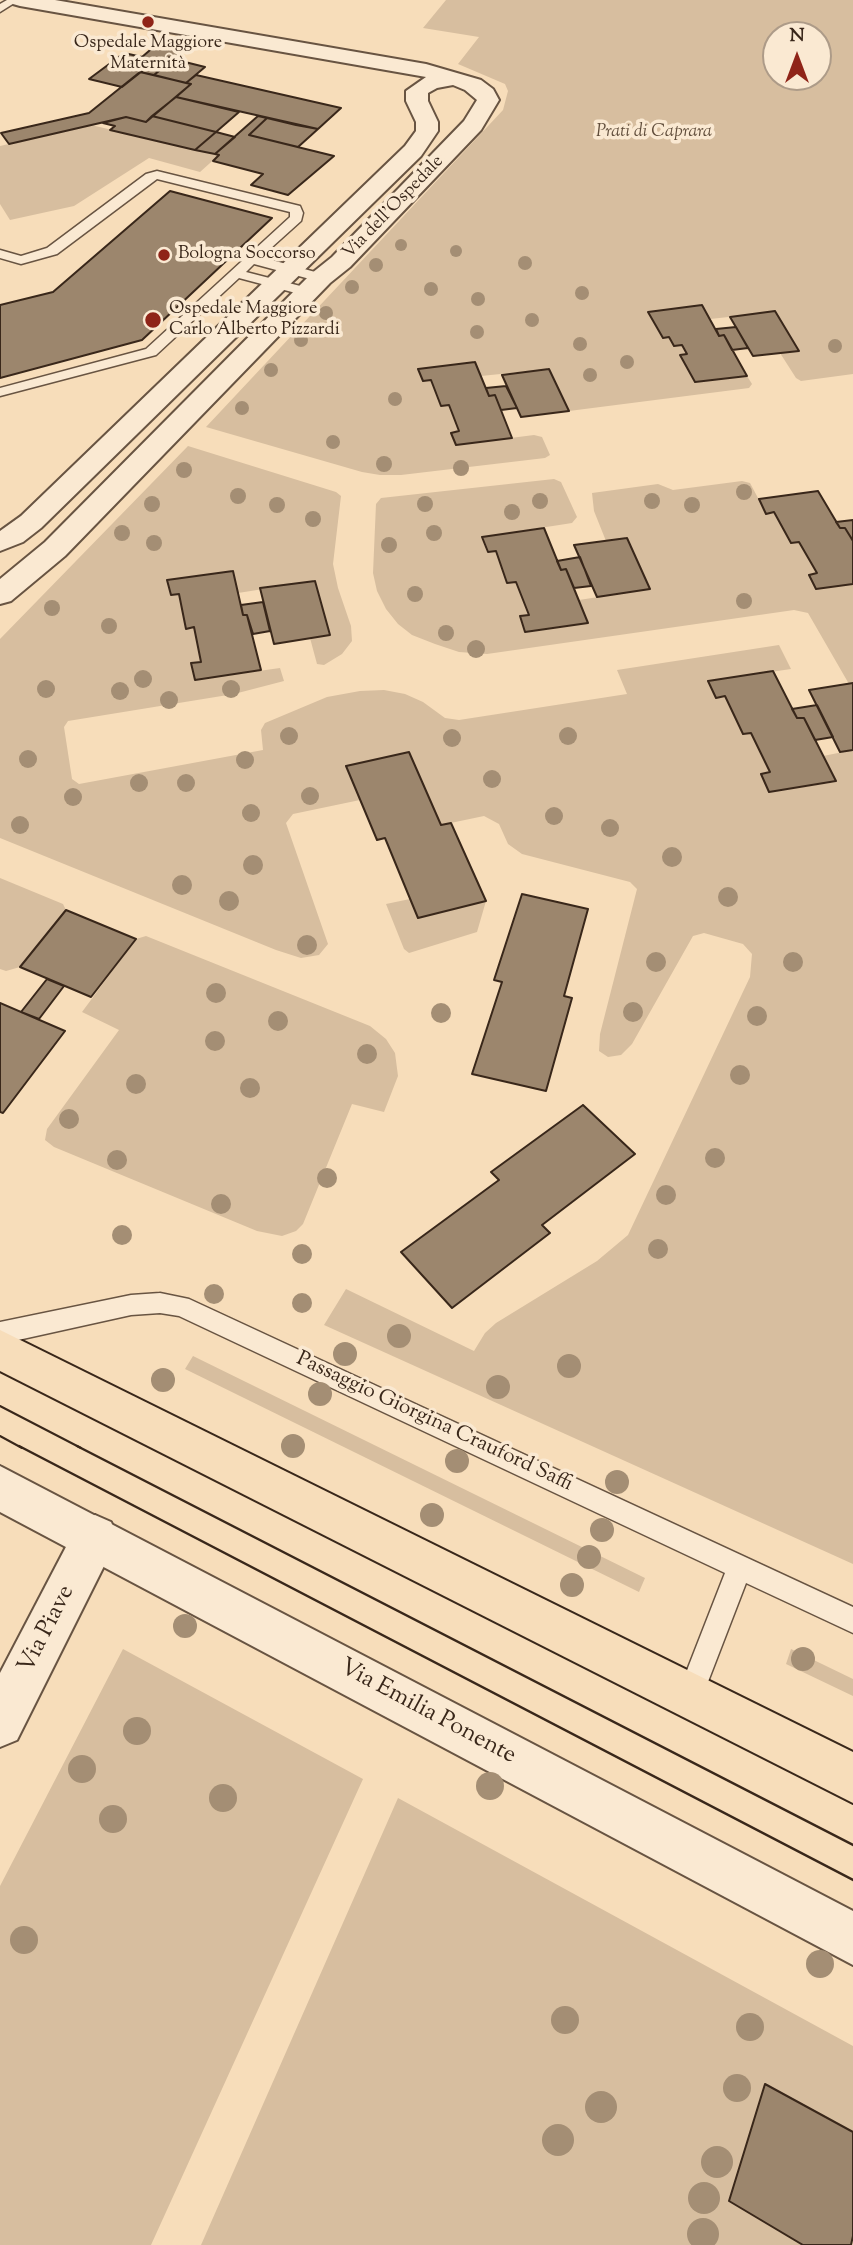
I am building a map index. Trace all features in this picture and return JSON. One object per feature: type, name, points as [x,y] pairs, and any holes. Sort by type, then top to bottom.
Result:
[{"type":"main road","points":[[0,1350],[853,1778]]},
{"type":"street","name":"Via dell'Ospedale","points":[[0,594],[55,549],[314,285],[341,262],[483,113],[488,100],[485,94],[473,85],[426,70],[20,0]]},
{"type":"street","name":"Via dell'Ospedale","points":[[11,536],[421,142],[427,131],[427,122],[416,94],[420,88],[408,77],[370,60]]},
{"type":"street","points":[[420,88],[440,80],[453,79]]},
{"type":"street","name":"Via Emilia Ponente","points":[[0,1488],[853,1939]]},
{"type":"street","name":"Via Piave","points":[[0,1723],[95,1538]]},
{"type":"lane","points":[[0,9],[14,0]]},
{"type":"lane","points":[[0,254],[21,260],[52,251],[150,177],[158,175],[295,209],[296,218],[156,348],[145,354],[0,392]]},
{"type":"lane","points":[[252,259],[283,276],[314,285]]},
{"type":"lane","points":[[236,273],[283,276],[314,285]]},
{"type":"lane","name":"Passaggio Giorgina Crauford Saffi","points":[[0,1333],[131,1305],[160,1303],[181,1306],[853,1620]]},
{"type":"lane","points":[[690,1696],[740,1567]]},
{"type":"green space","name":"Prati di Caprara","points":[[446,0],[853,0],[853,374],[801,381],[796,378],[780,353],[775,312],[710,319],[701,305],[649,312],[663,338],[669,337],[682,345],[687,354],[680,355],[695,382],[747,376],[752,384],[749,388],[569,411],[549,369],[481,376],[475,362],[419,369],[431,380],[449,405],[459,431],[451,433],[456,445],[534,435],[542,437],[550,455],[545,458],[401,475],[380,475],[206,427],[503,110],[508,91],[505,84],[458,64],[479,37],[423,28]]},
{"type":"green space","points":[[91,125],[219,155],[200,172],[149,158],[74,206],[10,220],[0,204],[0,146]]},
{"type":"green space","points":[[188,446],[336,492],[341,496],[333,564],[351,626],[352,641],[342,654],[324,665],[317,664],[310,638],[330,635],[314,581],[238,593],[232,571],[168,580],[171,595],[179,594],[186,628],[194,627],[201,662],[191,663],[195,680],[280,668],[284,681],[234,694],[68,721],[64,727],[72,779],[79,784],[263,750],[261,730],[265,723],[327,697],[384,690],[405,694],[423,702],[445,718],[459,720],[627,694],[617,670],[779,645],[791,669],[709,681],[716,698],[725,696],[743,734],[751,733],[770,772],[761,774],[769,792],[836,782],[823,756],[853,750],[853,1564],[324,1325],[346,1289],[474,1351],[485,1333],[496,1323],[597,1261],[628,1235],[750,977],[752,954],[743,944],[704,933],[693,936],[632,1044],[621,1055],[608,1057],[599,1051],[600,1034],[637,889],[630,882],[522,854],[508,844],[499,824],[484,816],[441,825],[409,752],[347,767],[360,800],[293,814],[286,823],[328,944],[319,955],[301,958],[276,950],[0,838],[0,639]]},
{"type":"green space","points":[[554,479],[561,482],[577,517],[572,523],[482,537],[487,552],[496,551],[507,583],[516,582],[529,615],[520,617],[525,631],[588,623],[579,600],[650,589],[627,538],[606,541],[594,511],[592,493],[658,484],[673,490],[742,481],[750,483],[766,513],[774,512],[791,543],[799,542],[817,573],[809,575],[816,589],[853,584],[853,683],[849,684],[808,613],[794,610],[487,654],[459,652],[435,644],[412,635],[398,624],[377,591],[373,573],[376,504],[381,498]]},
{"type":"green space","points":[[0,878],[63,904],[66,910],[20,967],[6,971],[0,969]]},
{"type":"green space","points":[[410,899],[418,918],[486,901],[477,932],[409,953],[404,949],[386,904]]},
{"type":"green space","points":[[146,936],[370,1026],[386,1039],[395,1053],[398,1076],[384,1112],[352,1104],[303,1224],[296,1231],[282,1236],[257,1231],[54,1147],[45,1140],[47,1129],[119,1030],[82,1012],[136,939]]},
{"type":"green space","points":[[193,1356],[645,1578],[639,1592],[185,1369]]},
{"type":"green space","points":[[123,1649],[363,1779],[151,2245],[0,2245],[0,1886]]},
{"type":"green space","points":[[791,1649],[853,1679],[853,1696],[786,1664]]},
{"type":"green space","points":[[398,1798],[853,2046],[853,2132],[765,2084],[729,2201],[803,2245],[201,2245]]},
{"type":"building","points":[[164,38],[190,44],[169,63],[142,57]]},
{"type":"building","points":[[124,53],[156,60],[122,87],[89,79]]},
{"type":"building","points":[[173,59],[205,67],[186,83],[154,75]]},
{"type":"building","points":[[156,60],[169,63],[154,75],[140,72]]},
{"type":"building","points":[[140,72],[191,84],[146,122],[126,117],[9,144],[1,133],[89,113]]},
{"type":"building","points":[[196,75],[341,108],[318,129],[176,97],[191,84],[186,83]]},
{"type":"building","points":[[176,97],[239,112],[216,132],[152,116]]},
{"type":"building","points":[[152,116],[216,132],[195,150],[110,130],[115,126],[103,123],[126,117],[146,122]]},
{"type":"building","points":[[258,116],[267,118],[249,135],[334,156],[288,195],[251,185],[263,174],[213,161],[219,155],[215,154]]},
{"type":"building","points":[[267,118],[318,129],[298,147],[249,135]]},
{"type":"building","points":[[216,132],[235,137],[215,154],[195,150]]},
{"type":"building","name":"Bologna Soccorso","points":[[170,191],[272,218],[142,340],[0,378],[0,305],[53,292]]},
{"type":"building","points":[[702,305],[719,336],[724,335],[747,376],[695,382],[680,355],[687,354],[682,345],[674,346],[669,337],[663,338],[648,312]]},
{"type":"building","points":[[775,311],[799,351],[753,356],[730,317]]},
{"type":"building","points":[[736,327],[748,348],[732,350],[724,335],[719,336],[716,329]]},
{"type":"building","points":[[475,362],[489,396],[495,395],[512,438],[456,445],[451,433],[459,431],[449,405],[441,406],[431,380],[423,381],[418,369]]},
{"type":"building","points":[[549,369],[569,411],[521,417],[502,375]]},
{"type":"building","points":[[506,386],[517,408],[501,410],[495,395],[489,396],[486,388]]},
{"type":"building","points":[[818,491],[840,528],[845,528],[853,541],[853,584],[816,589],[809,575],[817,573],[799,542],[791,543],[774,512],[766,514],[759,499]]},
{"type":"building","points":[[853,520],[853,541],[845,528],[840,528],[836,522]]},
{"type":"building","points":[[544,528],[561,570],[566,569],[588,623],[525,632],[520,616],[529,615],[516,582],[507,583],[496,551],[488,552],[482,537]]},
{"type":"building","points":[[627,538],[650,589],[597,597],[574,545]]},
{"type":"building","points":[[580,557],[591,586],[574,588],[566,569],[561,570],[557,561]]},
{"type":"building","points":[[233,571],[243,615],[247,615],[261,670],[195,680],[191,663],[201,662],[194,627],[186,629],[179,594],[171,595],[167,580]]},
{"type":"building","points":[[315,581],[330,635],[274,644],[260,588]]},
{"type":"building","points":[[263,602],[270,631],[253,634],[241,605]]},
{"type":"building","points":[[773,671],[797,718],[804,718],[836,781],[769,792],[761,774],[770,772],[751,733],[743,734],[725,696],[716,698],[708,681]]},
{"type":"building","points":[[853,683],[853,750],[840,752],[809,690]]},
{"type":"building","points":[[817,705],[833,737],[815,740],[804,718],[797,718],[792,709]]},
{"type":"building","points":[[409,752],[441,825],[451,823],[486,901],[418,918],[385,838],[377,840],[346,766]]},
{"type":"building","points":[[522,894],[588,909],[564,996],[572,998],[546,1091],[472,1074],[502,982],[494,980]]},
{"type":"building","points":[[66,910],[136,939],[91,997],[20,967]]},
{"type":"building","points":[[47,979],[64,986],[39,1019],[21,1012]]},
{"type":"building","points":[[0,1003],[65,1031],[3,1113],[0,1112]]},
{"type":"building","points":[[583,1105],[635,1154],[542,1225],[550,1233],[452,1308],[401,1252],[499,1180],[491,1172]]},
{"type":"building","points":[[765,2084],[853,2132],[851,2245],[803,2245],[729,2201]]},
{"type":"tram line","points":[[0,1406],[81,1448]]},
{"type":"tram line","points":[[0,1436],[22,1448]]},
{"type":"tram line","points":[[19,1446],[853,1880]]},
{"type":"tram line","points":[[77,1446],[853,1845]]},
{"type":"place","name":"Ospedale Maggiore Maternità","points":[[148,22]]},
{"type":"place","name":"Bologna Soccorso","points":[[164,255]]},
{"type":"place","name":"Ospedale Maggiore Carlo Alberto Pizzardi","points":[[153,320]]}]
